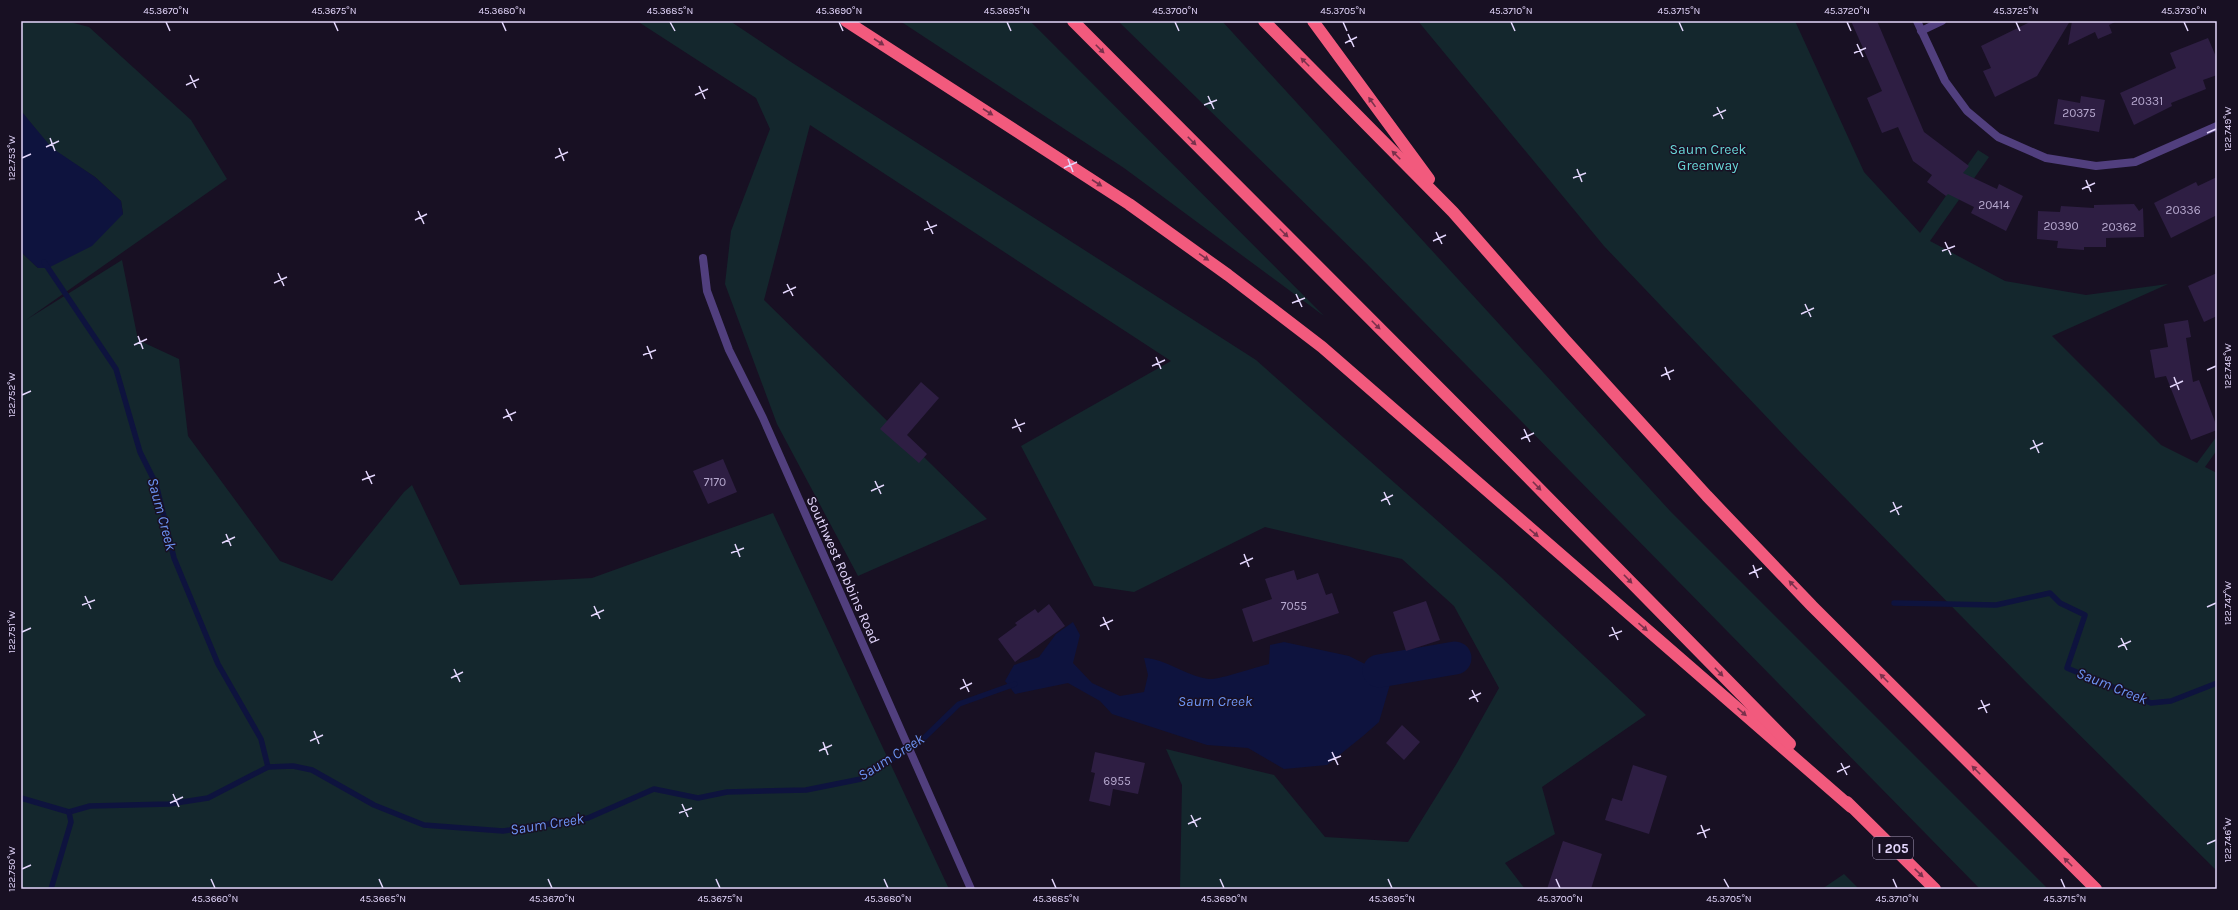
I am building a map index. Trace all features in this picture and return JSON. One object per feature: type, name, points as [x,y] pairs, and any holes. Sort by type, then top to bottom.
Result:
[{"type":"highway","points":[[846,21],[1129,204],[1228,275],[1316,342],[1851,807]]},
{"type":"highway","points":[[1073,21],[1510,458],[1851,807]]},
{"type":"highway","points":[[1264,21],[1453,212],[1561,335],[1707,496],[1834,628],[2096,889]]},
{"type":"highway","points":[[1313,21],[1453,212]]},
{"type":"highway","name":"I 205","points":[[1851,807],[1935,889]]},
{"type":"street","points":[[1917,21],[1945,81],[1967,111],[1998,137],[2046,158],[2096,166],[2135,162],[2217,126]]},
{"type":"street","points":[[1921,31],[1942,21]]},
{"type":"street","name":"Southwest Robbins Road","points":[[703,258],[708,291],[729,350],[766,426],[970,889]]},
{"type":"green space","points":[[21,21],[66,21],[89,27],[191,120],[227,179],[26,320],[122,260],[138,340],[179,359],[188,436],[280,561],[332,581],[404,492],[412,485],[460,585],[592,578],[773,513],[949,889],[21,889],[21,252],[38,268],[123,214],[121,201],[95,177],[52,149],[21,111]]},
{"type":"green space","points":[[637,21],[730,21],[791,62],[1256,360],[1502,578],[1646,715],[1542,787],[1555,834],[1505,863],[1525,889],[1180,889],[1182,785],[1166,749],[1274,775],[1325,837],[1408,842],[1457,763],[1499,688],[1454,606],[1402,559],[1265,527],[1134,592],[1094,586],[1021,446],[1171,361],[810,125],[764,300],[987,519],[858,576],[777,424],[725,284],[731,231],[770,129],[756,98]]},
{"type":"green space","points":[[900,21],[1030,21],[1324,316],[1124,168]]},
{"type":"green space","points":[[1118,21],[1222,21],[1671,512],[2048,889],[1980,889],[1367,264]]},
{"type":"green space","name":"Saum Creek Greenway","points":[[1418,21],[1795,21],[1864,172],[1920,233],[1978,150],[1989,157],[1930,241],[2005,281],[2086,295],[2168,284],[2052,336],[2161,445],[2197,463],[2217,436],[2217,450],[2205,467],[2217,473],[2217,871],[2025,681],[1798,450],[1604,246]]},
{"type":"green space","points":[[1844,874],[1859,889],[1822,889]]},
{"type":"water","points":[[21,111],[52,148],[95,177],[121,201],[123,214],[92,246],[48,268],[38,268],[21,252]]},
{"type":"water","points":[[1073,622],[1080,635],[1073,663],[1092,683],[1120,696],[1144,692],[1148,675],[1144,658],[1160,661],[1192,675],[1214,679],[1269,664],[1270,645],[1284,642],[1349,656],[1379,671],[1391,681],[1379,722],[1363,736],[1327,765],[1284,769],[1248,748],[1207,745],[1112,714],[1100,701],[1068,683],[1015,694],[1005,681],[1014,665],[1039,657],[1056,634]]},
{"type":"building","points":[[1851,21],[1877,21],[1924,132],[1969,166],[1963,173],[1997,189],[1999,184],[2023,196],[2006,231],[1971,213],[1974,207],[1948,194],[1946,196],[1927,182],[1932,175],[1913,161],[1898,127],[1882,133],[1867,98],[1882,91]]},
{"type":"building","points":[[2032,21],[2070,21],[2037,76],[1995,97],[1983,71],[1991,68],[1981,46]]},
{"type":"building","points":[[2072,21],[2117,21],[2109,25],[2112,33],[2098,39],[2095,32],[2068,45]]},
{"type":"building","points":[[2208,38],[2217,59],[2217,75],[2203,80],[2206,89],[2171,103],[2172,106],[2134,125],[2120,93],[2176,68],[2170,53]]},
{"type":"building","points":[[2081,96],[2105,100],[2099,132],[2054,124],[2058,99],[2080,103]]},
{"type":"building","points":[[2217,177],[2217,215],[2171,238],[2154,203],[2196,182],[2198,186]]},
{"type":"building","points":[[2134,204],[2139,211],[2143,208],[2144,237],[2106,238],[2106,247],[2084,247],[2084,250],[2057,248],[2058,241],[2037,239],[2038,211],[2060,212],[2061,206],[2094,208],[2094,205]]},
{"type":"building","points":[[2217,273],[2217,316],[2204,322],[2188,286]]},
{"type":"building","points":[[2188,320],[2191,337],[2186,338],[2193,382],[2199,380],[2217,427],[2217,430],[2191,440],[2166,376],[2155,378],[2150,350],[2168,347],[2164,324]]},
{"type":"building","points":[[921,382],[939,398],[907,435],[927,454],[919,463],[880,429]]},
{"type":"building","points":[[723,459],[737,492],[708,504],[693,471]]},
{"type":"building","points":[[1294,570],[1297,580],[1318,573],[1326,595],[1332,593],[1339,613],[1253,642],[1242,609],[1272,599],[1265,579]]},
{"type":"building","points":[[1426,601],[1440,640],[1406,651],[1393,612]]},
{"type":"building","points":[[1049,604],[1065,626],[1015,662],[998,639],[1017,625],[1015,623],[1035,609],[1038,613]]},
{"type":"building","points":[[1402,725],[1420,742],[1404,760],[1386,743]]},
{"type":"building","points":[[1095,752],[1145,763],[1138,794],[1113,789],[1110,806],[1089,801],[1095,773],[1091,772]]},
{"type":"building","points":[[1633,765],[1667,776],[1649,834],[1605,820],[1612,798],[1622,801]]},
{"type":"building","points":[[1563,841],[1602,854],[1591,889],[1547,889]]},
{"type":"waterway","name":"Saum Creek","points":[[44,262],[116,369],[140,452],[156,484],[174,558],[218,664],[261,739],[268,767]]},
{"type":"waterway","name":"Saum Creek","points":[[1894,603],[1996,605],[2050,593],[2060,603],[2085,615],[2067,668],[2151,703],[2171,701],[2217,683]]},
{"type":"waterway","name":"Saum Creek","points":[[1379,671],[1455,658]]},
{"type":"waterway","name":"Saum Creek","points":[[21,798],[69,812],[90,806],[169,804],[208,798],[268,767],[293,766],[312,770],[374,805],[424,825],[503,831],[588,818],[654,789],[698,798],[727,792],[806,790],[861,779],[923,739],[959,704],[1015,684]]},
{"type":"waterway","points":[[51,889],[71,822],[69,812]]}]
